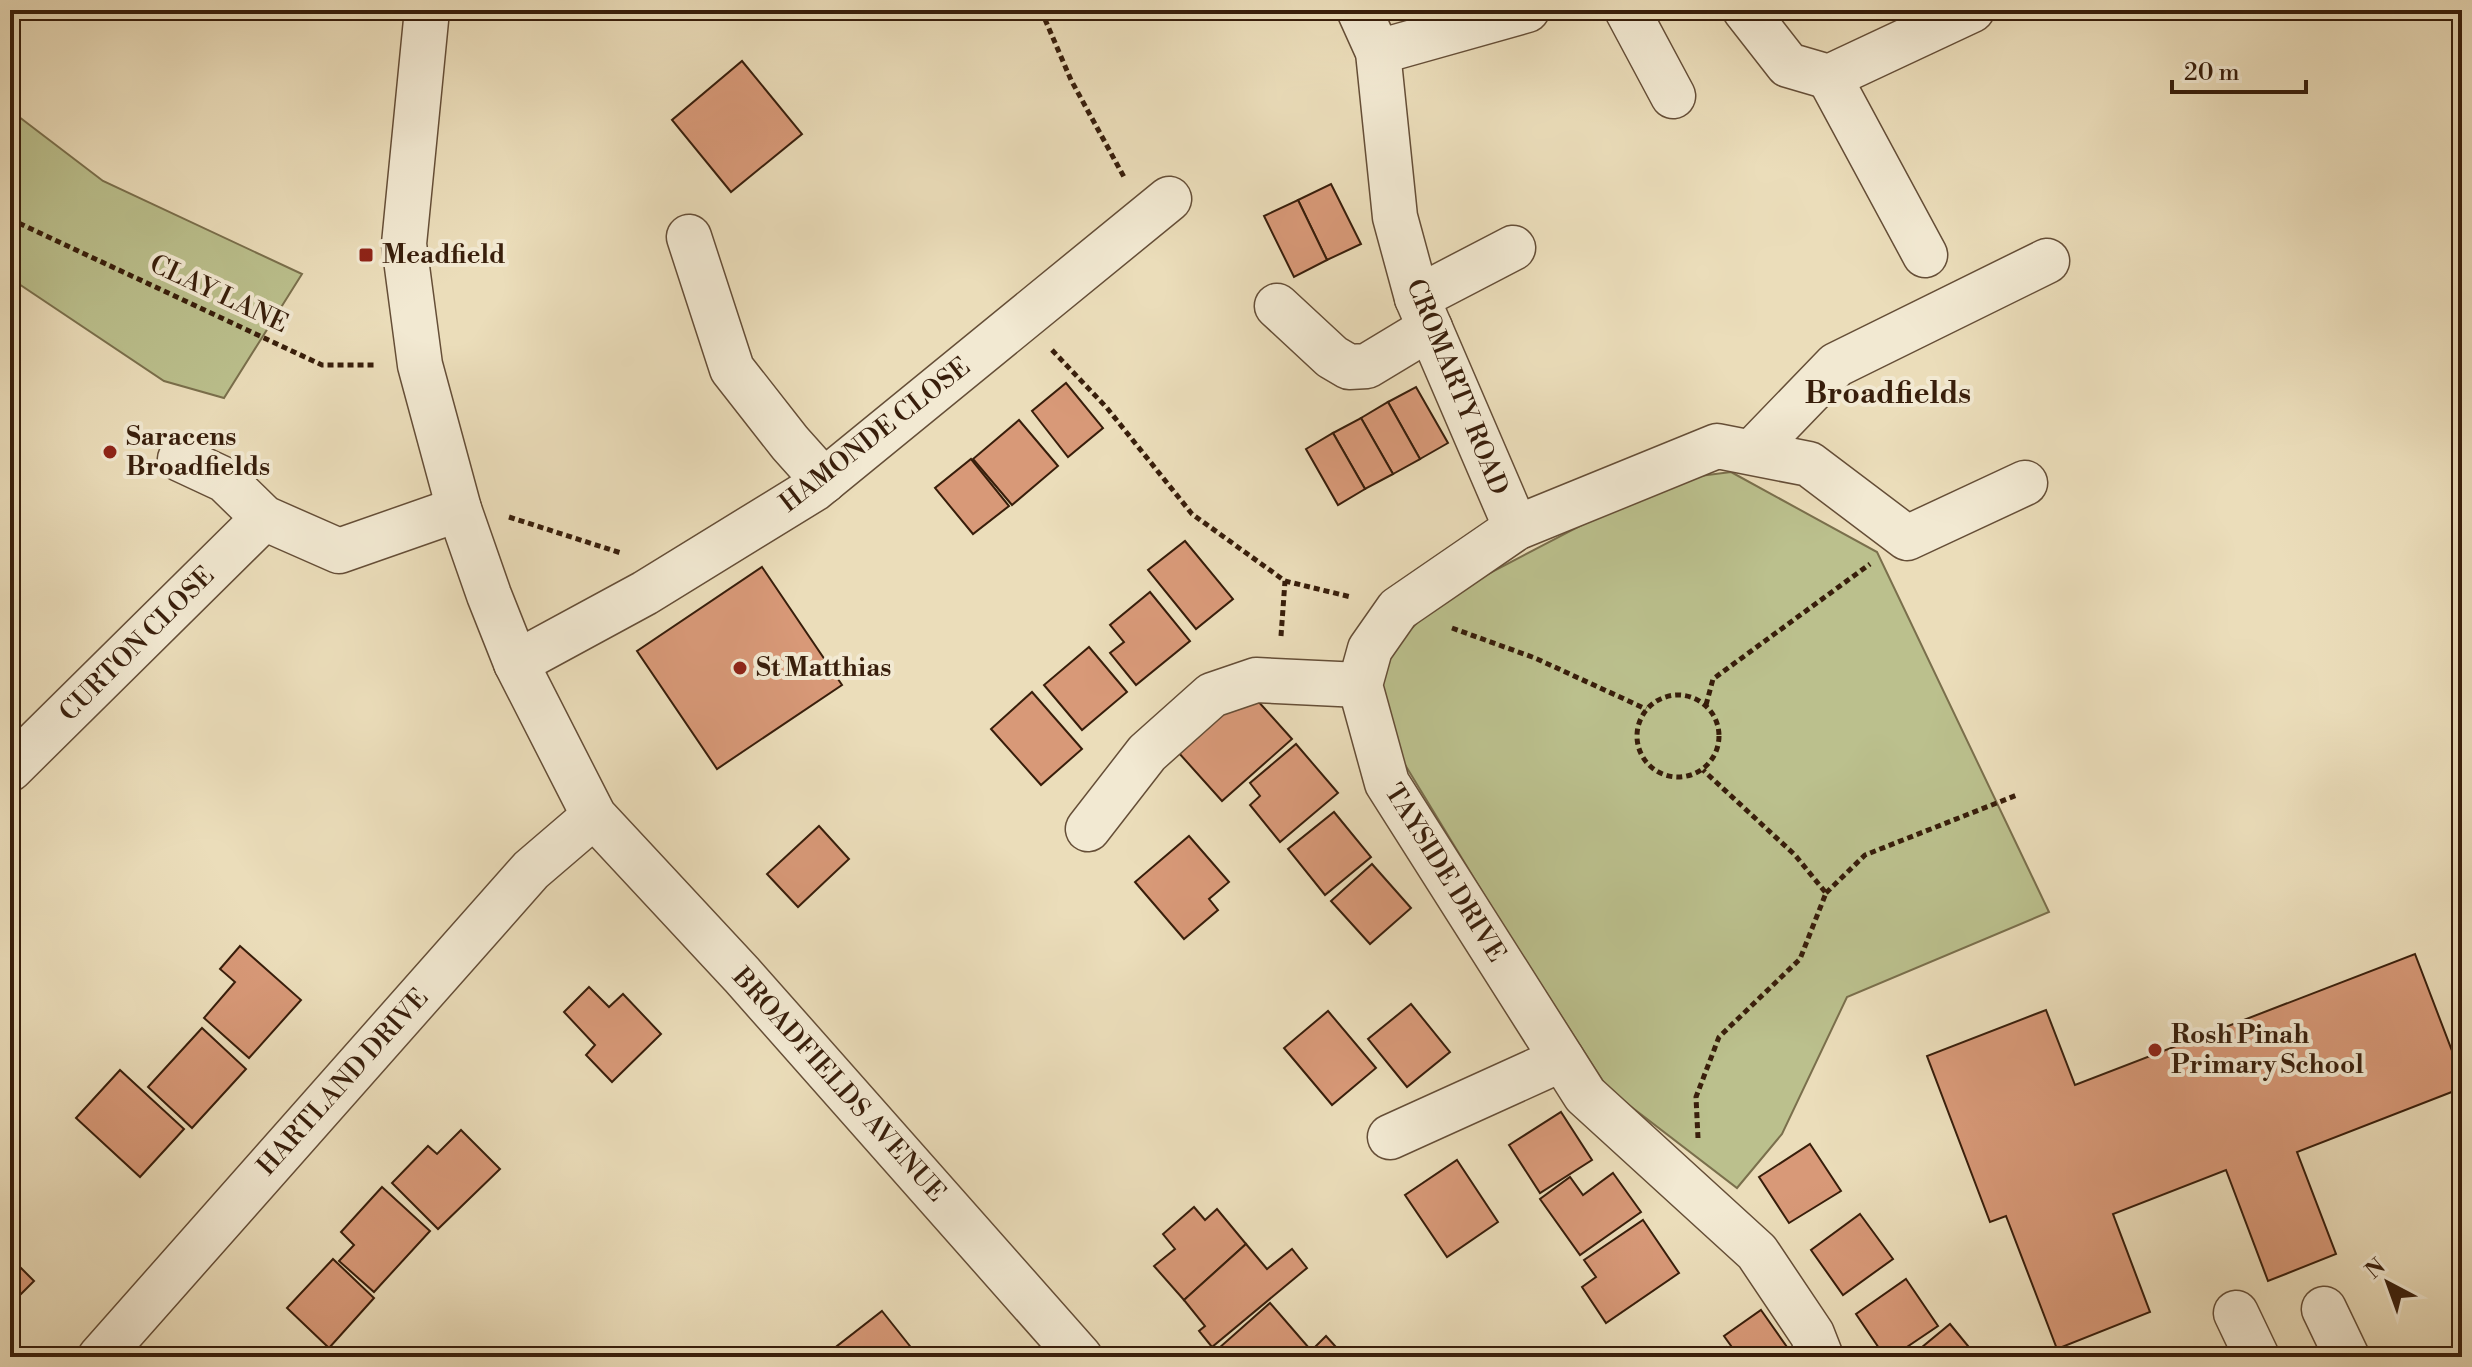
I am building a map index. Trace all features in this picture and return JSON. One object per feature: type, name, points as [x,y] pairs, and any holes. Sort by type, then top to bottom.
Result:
[{"type":"street","name":"BROADFIELDS AVENUE","points":[[427,10],[404,244],[420,365],[462,518],[516,663],[594,816],[742,975],[1080,1357]]},
{"type":"street","name":"CROMARTY ROAD","points":[[1359,10],[1378,52],[1395,217],[1423,313],[1516,528]]},
{"type":"street","points":[[1378,52],[1527,10]]},
{"type":"street","points":[[1627,10],[1673,96]]},
{"type":"street","points":[[1745,10],[1788,65],[1829,77],[1972,10]]},
{"type":"street","points":[[1829,77],[1925,255]]},
{"type":"street","name":"HAMONDE CLOSE","points":[[516,663],[666,580],[824,481],[1159,208]]},
{"type":"street","points":[[689,237],[732,369],[824,481]]},
{"type":"street","points":[[1277,306],[1332,357],[1349,367],[1367,366],[1423,313],[1513,248]]},
{"type":"street","points":[[1752,452],[1836,365],[2047,261]]},
{"type":"street","points":[[1088,829],[1147,753],[1212,695],[1256,680],[1360,685],[1370,649],[1398,609],[1516,528],[1717,446],[1809,464],[1907,538],[2025,483]]},
{"type":"street","points":[[180,459],[225,480],[264,518],[339,551],[462,518]]},
{"type":"street","name":"CURTON CLOSE","points":[[10,769],[264,518]]},
{"type":"street","name":"TAYSIDE DRIVE","points":[[1360,685],[1387,783],[1585,1095],[1757,1252],[1812,1334],[1821,1357]]},
{"type":"street","name":"HARTLAND DRIVE","points":[[100,1357],[531,870],[594,816]]},
{"type":"street","points":[[1390,1137],[1562,1059]]},
{"type":"street","points":[[2324,1309],[2347,1357]]},
{"type":"street","points":[[2236,1313],[2257,1357]]},
{"type":"path","points":[[1041,10],[1071,80],[1110,157],[1159,208]]},
{"type":"path","name":"CLAY LANE","points":[[10,219],[322,365],[420,365]]},
{"type":"path","points":[[1023,319],[1107,408],[1192,514],[1285,581],[1398,609],[1535,658],[1646,709]]},
{"type":"path","points":[[462,518],[502,515],[644,560],[666,580]]},
{"type":"path","points":[[1706,705],[1713,679],[1907,538]]},
{"type":"path","points":[[1278,681],[1285,581]]},
{"type":"path","points":[[1681,695],[1695,698],[1706,705],[1718,725],[1720,738],[1717,750],[1703,770],[1677,778],[1652,769],[1644,759],[1636,734],[1646,709],[1656,701],[1681,695]]},
{"type":"path","points":[[1703,770],[1795,855],[1826,893]]},
{"type":"path","points":[[1702,1202],[1696,1097],[1719,1037],[1800,959],[1826,893],[1865,855],[2017,795]]},
{"type":"green space","points":[[10,110],[103,181],[302,274],[224,398],[164,381],[10,278]]},
{"type":"green space","points":[[1731,472],[1877,552],[2049,912],[1847,997],[1782,1134],[1737,1188],[1608,1089],[1497,916],[1376,717],[1390,649],[1444,597],[1668,480]]},
{"type":"building","points":[[742,61],[802,134],[731,192],[672,120]]},
{"type":"building","points":[[1331,184],[1361,244],[1327,260],[1298,200]]},
{"type":"building","points":[[1298,200],[1327,260],[1294,277],[1264,216]]},
{"type":"building","points":[[1066,383],[1103,428],[1068,457],[1032,411]]},
{"type":"building","points":[[1416,387],[1448,443],[1420,459],[1388,402]]},
{"type":"building","points":[[1388,402],[1420,459],[1393,474],[1361,418]]},
{"type":"building","points":[[1361,418],[1393,474],[1365,489],[1333,433]]},
{"type":"building","points":[[1019,420],[1058,466],[1012,505],[973,459]]},
{"type":"building","points":[[1333,433],[1365,489],[1338,505],[1306,449]]},
{"type":"building","points":[[971,459],[1009,506],[973,534],[935,488]]},
{"type":"building","points":[[1185,541],[1233,599],[1196,629],[1148,570]]},
{"type":"building","name":"St Matthias","points":[[762,567],[842,685],[717,769],[637,651]]},
{"type":"building","points":[[1150,592],[1190,641],[1136,685],[1110,653],[1124,642],[1110,625]]},
{"type":"building","points":[[1089,647],[1127,692],[1082,730],[1044,685]]},
{"type":"building","points":[[1248,690],[1292,739],[1222,801],[1178,752]]},
{"type":"building","points":[[1032,692],[1082,749],[1041,785],[991,729]]},
{"type":"building","points":[[1296,744],[1338,793],[1280,842],[1250,805],[1260,796],[1250,783]]},
{"type":"building","points":[[1334,812],[1371,857],[1325,895],[1288,849]]},
{"type":"building","points":[[819,826],[849,859],[798,907],[767,874]]},
{"type":"building","points":[[1189,836],[1229,882],[1209,899],[1218,910],[1184,939],[1135,882]]},
{"type":"building","points":[[1372,864],[1411,908],[1370,944],[1331,901]]},
{"type":"building","points":[[240,946],[301,1000],[249,1058],[204,1018],[235,982],[220,969]]},
{"type":"building","points":[[2415,954],[2462,1077],[2462,1088],[2297,1152],[2336,1254],[2268,1281],[2226,1170],[2113,1214],[2150,1312],[2057,1349],[2006,1216],[1990,1222],[1927,1056],[2046,1010],[2075,1085]]},
{"type":"building","points":[[589,987],[609,1007],[623,994],[661,1034],[612,1082],[586,1055],[595,1045],[564,1012]]},
{"type":"building","points":[[1411,1004],[1450,1052],[1407,1087],[1368,1039]]},
{"type":"building","points":[[1328,1011],[1376,1068],[1332,1105],[1284,1048]]},
{"type":"building","points":[[202,1028],[246,1069],[192,1128],[148,1087]]},
{"type":"building","points":[[120,1070],[184,1129],[140,1177],[76,1118]]},
{"type":"building","points":[[1561,1112],[1592,1160],[1540,1193],[1509,1145]]},
{"type":"building","points":[[461,1130],[500,1169],[438,1229],[392,1183],[428,1146],[437,1154]]},
{"type":"building","points":[[1810,1144],[1841,1191],[1789,1223],[1759,1177]]},
{"type":"building","points":[[1457,1160],[1498,1222],[1447,1257],[1405,1195]]},
{"type":"building","points":[[1613,1173],[1641,1212],[1580,1255],[1540,1199],[1570,1177],[1583,1195]]},
{"type":"building","points":[[382,1187],[430,1231],[374,1292],[339,1261],[354,1245],[341,1232]]},
{"type":"building","points":[[1194,1207],[1205,1220],[1217,1209],[1246,1244],[1184,1300],[1154,1266],[1175,1249],[1163,1234]]},
{"type":"building","points":[[1860,1214],[1893,1259],[1843,1295],[1811,1250]]},
{"type":"building","points":[[1643,1220],[1679,1273],[1606,1323],[1582,1287],[1596,1277],[1584,1260]]},
{"type":"building","points":[[1246,1244],[1267,1269],[1292,1249],[1307,1268],[1212,1347],[1199,1331],[1205,1326],[1184,1300]]},
{"type":"building","points":[[10,1257],[34,1281],[10,1305]]},
{"type":"building","points":[[333,1259],[374,1298],[329,1348],[287,1308]]},
{"type":"building","points":[[1906,1279],[1938,1326],[1892,1357],[1885,1357],[1856,1314]]},
{"type":"building","points":[[1270,1303],[1309,1348],[1300,1357],[1227,1357],[1219,1348]]},
{"type":"building","points":[[1761,1310],[1794,1357],[1739,1357],[1724,1336]]},
{"type":"building","points":[[882,1311],[917,1355],[838,1357],[832,1350]]},
{"type":"building","points":[[1950,1324],[1977,1357],[1910,1357]]},
{"type":"building","points":[[1326,1336],[1345,1357],[1300,1357],[1309,1348],[1312,1350]]},
{"type":"building","points":[[1726,1347],[1732,1357],[1709,1357]]},
{"type":"place","name":"Meadfield","points":[[366,255]]},
{"type":"place","name":"Saracens Broadfields","points":[[110,452]]},
{"type":"place","name":"St Matthias","points":[[740,668]]},
{"type":"place","name":"Rosh Pinah Primary School","points":[[2155,1050]]},
{"type":"district","name":"Broadfields","points":[[1888,394]]}]
